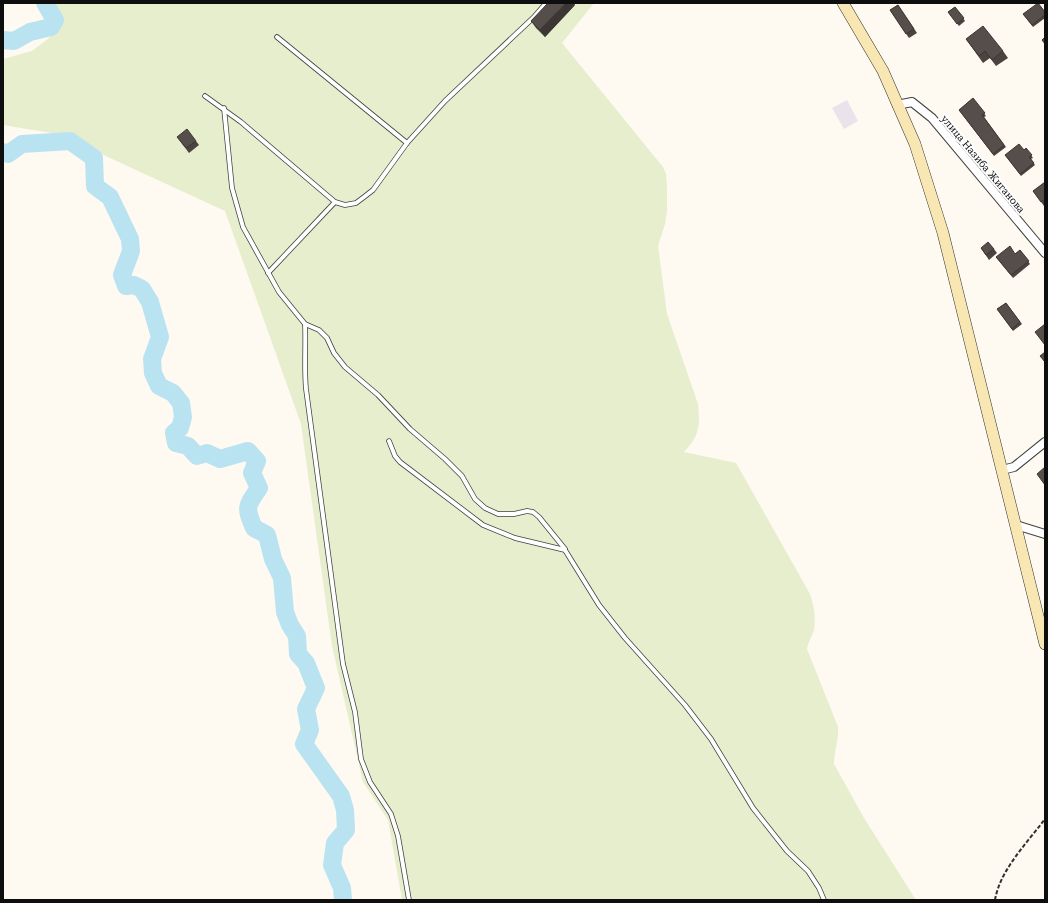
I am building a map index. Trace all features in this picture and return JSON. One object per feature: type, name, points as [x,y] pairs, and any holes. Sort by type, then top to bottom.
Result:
[{"type":"street","points":[[843,3],[883,71],[915,144],[943,233],[1045,644]]},
{"type":"street","name":"улица Назиба Жиганова","points":[[897,105],[912,102],[932,118],[1045,253]]},
{"type":"street","points":[[1002,470],[1014,467],[1045,442]]},
{"type":"street","points":[[1016,525],[1045,534]]},
{"type":"lane","points":[[205,96],[224,108],[335,202],[345,205],[356,203],[372,190],[408,143],[445,101],[534,17],[546,3]]},
{"type":"lane","points":[[276,37],[408,143]]},
{"type":"lane","points":[[224,108],[232,188],[243,227],[279,292],[305,324],[319,330],[327,338],[334,353],[345,367],[378,395],[410,429],[445,459],[462,476],[475,499],[485,508],[498,514],[514,514],[527,511],[532,512],[539,517],[565,550],[599,605],[625,638],[685,705],[711,739],[753,808],[787,851],[808,871],[819,888],[824,900]]},
{"type":"lane","points":[[268,273],[335,202]]},
{"type":"lane","points":[[305,324],[306,348],[304,371],[306,389],[343,664],[354,712],[361,759],[370,782],[391,814],[398,836],[409,900]]},
{"type":"lane","points":[[389,441],[394,456],[400,462],[483,525],[515,538],[565,550]]},
{"type":"path","points":[[995,900],[1001,879],[1009,866],[1045,819]]},
{"type":"shaded area","points":[[847,100],[858,121],[844,129],[832,108]]},
{"type":"green space","points":[[50,3],[594,3],[562,43],[663,167],[666,174],[667,211],[665,224],[658,246],[667,314],[698,404],[699,412],[698,430],[684,452],[736,463],[810,594],[813,603],[815,625],[807,649],[838,727],[834,764],[864,818],[916,900],[402,900],[388,820],[363,782],[332,646],[301,424],[225,211],[58,134],[3,125],[3,59],[32,51],[49,38],[59,22]]},
{"type":"building","points":[[548,3],[566,3],[540,30],[531,21]]},
{"type":"building","points":[[1038,3],[1045,12],[1045,15],[1032,25],[1023,14]]},
{"type":"building","points":[[898,5],[914,29],[906,34],[890,10]]},
{"type":"building","points":[[955,7],[964,18],[957,24],[948,12]]},
{"type":"building","points":[[983,26],[1003,51],[992,60],[985,51],[979,56],[966,39]]},
{"type":"building","points":[[1045,37],[1045,44],[1042,40]]},
{"type":"building","points":[[973,98],[985,113],[982,115],[1004,145],[993,154],[959,110]]},
{"type":"building","points":[[187,129],[196,141],[186,148],[177,137]]},
{"type":"building","points":[[1019,144],[1024,150],[1026,148],[1032,155],[1029,157],[1034,163],[1020,174],[1005,155]]},
{"type":"building","points":[[1045,182],[1045,199],[1041,202],[1033,191]]},
{"type":"building","points":[[988,242],[994,249],[986,255],[981,248]]},
{"type":"building","points":[[1010,246],[1015,254],[1020,250],[1029,261],[1011,275],[996,257]]},
{"type":"building","points":[[1006,303],[1020,322],[1012,329],[997,309]]},
{"type":"building","points":[[1045,324],[1045,345],[1035,332]]},
{"type":"building","points":[[1045,352],[1045,362],[1040,356]]},
{"type":"building","points":[[1045,467],[1045,485],[1037,474]]},
{"type":"waterway","points":[[3,40],[14,41],[30,32],[51,27],[55,20],[45,3]]},
{"type":"waterway","points":[[3,152],[8,154],[22,144],[70,141],[94,158],[95,186],[110,197],[130,239],[131,251],[122,275],[126,286],[134,285],[142,289],[150,302],[160,337],[152,359],[153,373],[159,386],[173,393],[181,403],[183,417],[180,428],[174,433],[176,443],[188,446],[197,456],[207,453],[220,459],[248,451],[257,461],[252,473],[259,488],[249,503],[249,516],[254,528],[267,535],[273,559],[282,578],[285,612],[290,625],[297,636],[298,654],[306,663],[316,688],[306,709],[310,730],[304,744],[341,796],[345,810],[346,830],[335,843],[332,865],[342,888],[343,900]]}]
